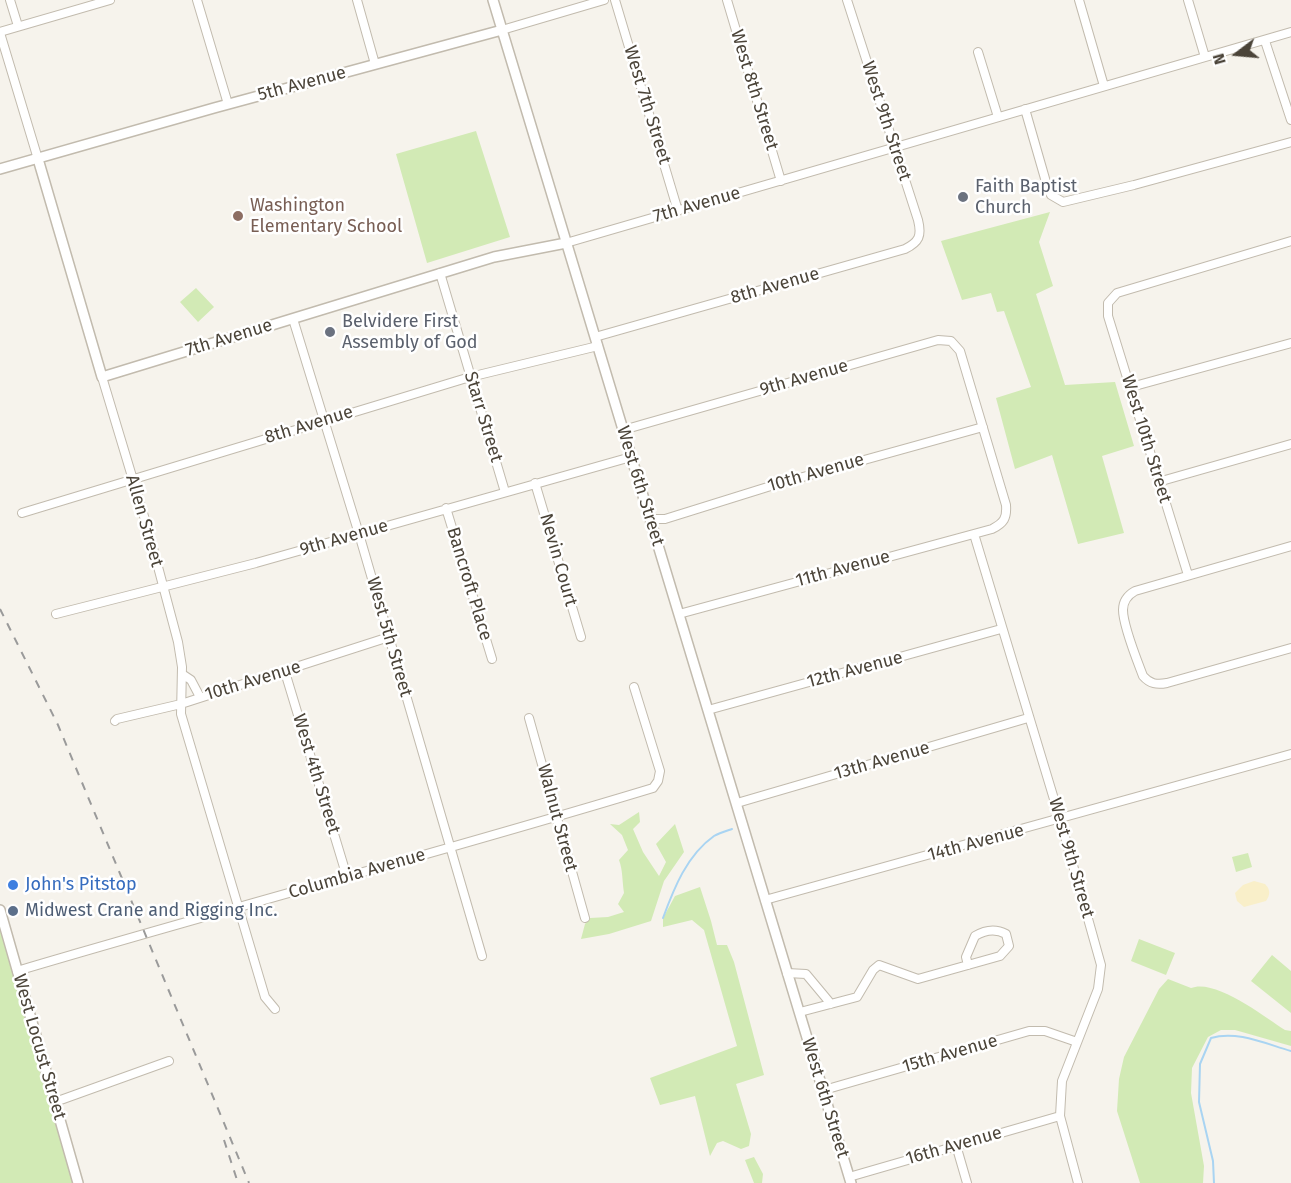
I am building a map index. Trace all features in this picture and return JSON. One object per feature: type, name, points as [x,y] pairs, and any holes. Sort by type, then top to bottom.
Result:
[{"type":"street","points":[[10,0],[18,26]]},
{"type":"street","points":[[0,32],[110,0]]},
{"type":"street","points":[[197,0],[228,104]]},
{"type":"street","points":[[357,0],[375,64]]},
{"type":"street","name":"West 6th Street","points":[[493,0],[850,1180]]},
{"type":"street","name":"5th Avenue","points":[[0,169],[604,0]]},
{"type":"street","name":"West 7th Street","points":[[615,0],[678,211]]},
{"type":"street","name":"West 8th Street","points":[[727,0],[781,181]]},
{"type":"street","name":"West 9th Street","points":[[847,0],[918,220],[921,235],[917,242]]},
{"type":"street","points":[[1079,0],[1104,86]]},
{"type":"street","points":[[1188,0],[1205,57]]},
{"type":"street","name":"Allen Street","points":[[0,32],[164,587],[178,642],[182,674],[181,714],[265,997],[275,1009]]},
{"type":"street","name":"7th Avenue","points":[[102,376],[494,257],[566,243],[1291,32]]},
{"type":"street","points":[[1265,41],[1291,120]]},
{"type":"street","points":[[978,52],[998,117]]},
{"type":"street","points":[[1024,109],[1048,189],[1051,195],[1063,202],[1291,142]]},
{"type":"street","name":"West 10th Street","points":[[1188,575],[1108,316],[1108,303],[1116,293],[1291,240]]},
{"type":"street","name":"8th Avenue","points":[[22,513],[470,377],[905,249],[917,242]]},
{"type":"street","name":"Starr Street","points":[[440,273],[505,492]]},
{"type":"street","name":"West 5th Street","points":[[293,319],[452,847],[482,956]]},
{"type":"street","name":"9th Avenue","points":[[623,430],[938,340],[951,341],[960,351],[983,427]]},
{"type":"street","points":[[1131,387],[1291,342]]},
{"type":"street","name":"10th Avenue","points":[[651,519],[665,519],[774,485],[983,427]]},
{"type":"street","name":"11th Avenue","points":[[679,614],[992,529],[1004,520],[1007,513],[983,427]]},
{"type":"street","points":[[1158,482],[1291,444]]},
{"type":"street","name":"9th Avenue","points":[[56,614],[359,534],[631,457]]},
{"type":"street","name":"Nevin Court","points":[[535,483],[581,637]]},
{"type":"street","name":"Bancroft Place","points":[[446,508],[492,659]]},
{"type":"street","name":"West 9th Street","points":[[974,534],[1060,819],[1101,965],[1098,989],[1090,1014],[1062,1081],[1060,1116],[1078,1183]]},
{"type":"street","points":[[1291,546],[1136,591],[1127,597],[1123,610],[1143,676],[1155,684],[1167,683],[1291,648]]},
{"type":"street","name":"12th Avenue","points":[[708,710],[1001,629]]},
{"type":"street","name":"10th Avenue","points":[[115,721],[182,704],[389,637]]},
{"type":"street","name":"West 4th Street","points":[[285,672],[347,877]]},
{"type":"street","points":[[182,674],[191,680],[200,697]]},
{"type":"street","name":"Columbia Avenue","points":[[17,971],[653,788],[658,781],[660,771],[634,687]]},
{"type":"street","name":"Walnut Street","points":[[529,718],[585,918]]},
{"type":"street","name":"13th Avenue","points":[[737,803],[1028,718]]},
{"type":"street","name":"14th Avenue","points":[[765,900],[1291,754]]},
{"type":"street","name":"West Locust Street","points":[[0,910],[78,1183]]},
{"type":"street","name":"West 6th Street","points":[[800,1012],[857,997],[873,970],[879,965],[918,979],[968,965],[1004,954],[1009,946],[1006,934],[989,930],[975,936],[966,957],[968,965]]},
{"type":"street","points":[[787,973],[806,974],[831,1004]]},
{"type":"street","name":"15th Avenue","points":[[824,1090],[1029,1031],[1045,1031],[1077,1042]]},
{"type":"street","points":[[55,1102],[169,1061]]},
{"type":"street","name":"16th Avenue","points":[[850,1180],[956,1145],[1060,1116]]},
{"type":"street","points":[[956,1145],[967,1183]]},
{"type":"green space","points":[[476,131],[510,237],[427,263],[396,154]]},
{"type":"green space","points":[[1050,212],[1039,242],[1053,286],[1036,294],[1065,385],[1115,382],[1134,446],[1102,456],[1124,533],[1078,544],[1052,455],[1015,469],[996,398],[1031,387],[1004,311],[997,312],[991,293],[962,300],[941,241]]},
{"type":"green space","points":[[196,288],[214,307],[198,322],[180,302]]},
{"type":"green space","points":[[639,812],[640,822],[633,829],[643,852],[659,876],[666,862],[656,844],[675,824],[684,852],[664,881],[651,921],[609,934],[581,939],[585,924],[590,918],[608,917],[624,912],[618,904],[624,893],[619,860],[628,850],[622,835],[610,824],[619,825]]},
{"type":"green space","points":[[1248,853],[1252,867],[1236,872],[1232,857]]},
{"type":"green space","points":[[700,887],[717,945],[727,945],[734,962],[764,1075],[736,1084],[751,1134],[749,1146],[741,1149],[723,1141],[717,1143],[710,1156],[695,1096],[660,1105],[650,1078],[737,1046],[704,930],[692,920],[663,927],[663,918],[675,896]]},
{"type":"green space","points":[[0,910],[78,1183],[0,1183]]},
{"type":"green space","points":[[1139,939],[1175,953],[1166,975],[1131,961]]},
{"type":"green space","points":[[1272,955],[1291,971],[1291,1013],[1251,981]]},
{"type":"green space","points":[[1168,979],[1191,988],[1201,986],[1226,993],[1285,1030],[1291,1031],[1291,1046],[1235,1030],[1221,1030],[1208,1037],[1192,1068],[1191,1093],[1204,1166],[1203,1183],[1140,1183],[1117,1111],[1119,1079],[1124,1057],[1159,989]]},
{"type":"green space","points":[[754,1157],[763,1174],[762,1183],[754,1183],[745,1160]]},
{"type":"sand","points":[[1254,881],[1267,886],[1268,897],[1266,901],[1244,907],[1237,901],[1235,893],[1243,885]]},
{"type":"waterway","points":[[663,918],[689,862],[714,836],[732,829]]},
{"type":"waterway","points":[[1214,1183],[1213,1161],[1199,1102],[1200,1064],[1211,1038],[1241,1037],[1291,1051]]},
{"type":"railway","points":[[0,609],[58,725],[249,1183]]},
{"type":"railway","points":[[224,1140],[238,1183]]},
{"type":"place","name":"Faith Baptist Church","points":[[963,197]]},
{"type":"place","name":"Washington Elementary School","points":[[238,216]]},
{"type":"place","name":"Belvidere First Assembly of God","points":[[330,332]]},
{"type":"place","name":"John's Pitstop","points":[[13,885]]},
{"type":"place","name":"Midwest Crane and Rigging Inc.","points":[[13,911]]}]
